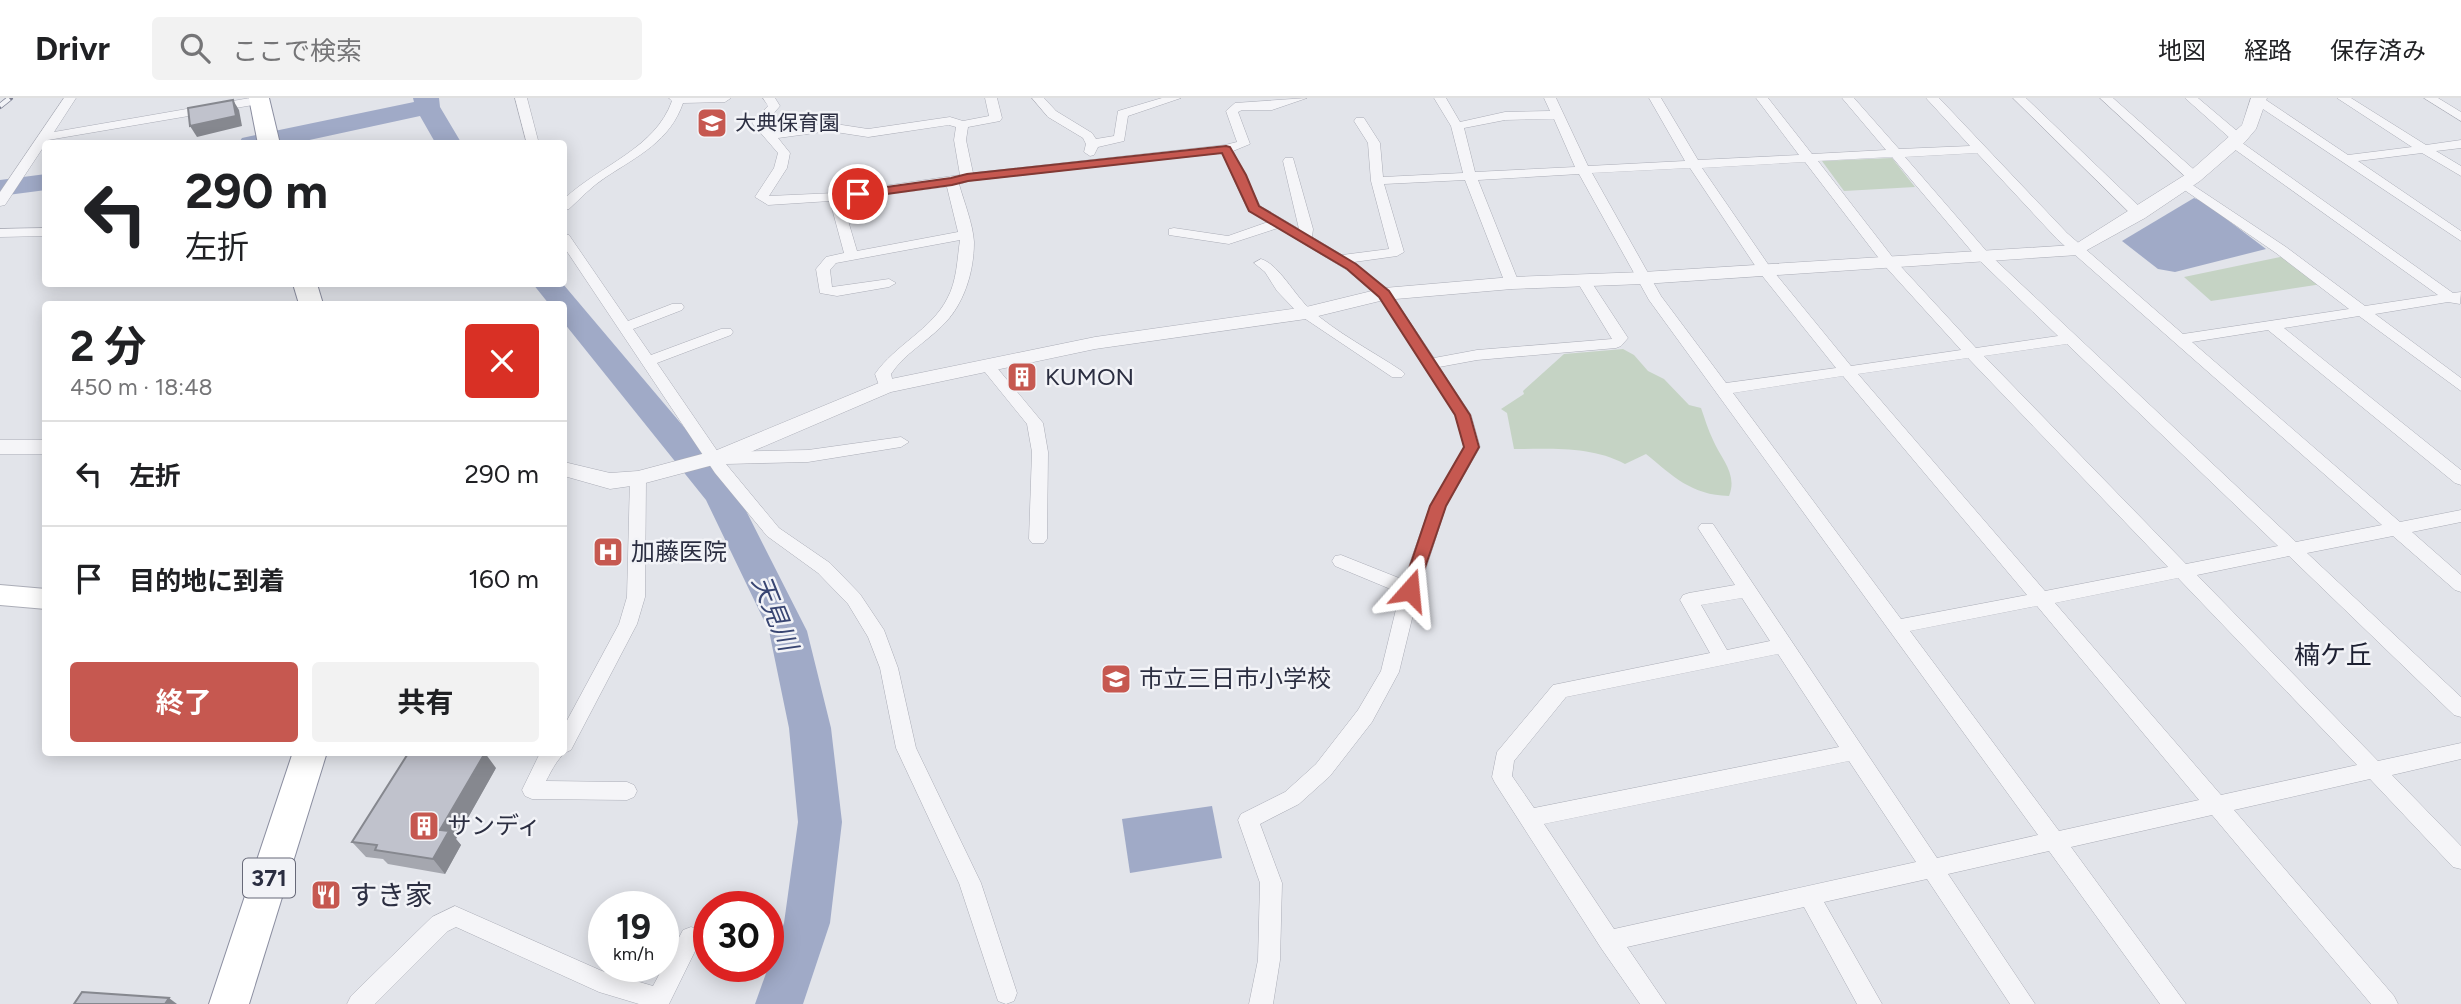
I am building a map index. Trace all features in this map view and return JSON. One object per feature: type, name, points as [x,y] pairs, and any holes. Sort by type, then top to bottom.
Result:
[{"type":"highway","points":[[263,104],[268,140]]},
{"type":"highway","name":"371","points":[[229,1004],[309,756]]},
{"type":"main road","points":[[0,595],[42,599]]},
{"type":"street","points":[[3,198],[70,98]]},
{"type":"street","points":[[522,98],[532,140]]},
{"type":"street","points":[[567,204],[607,171],[639,154],[662,131],[676,109],[677,98],[725,98]]},
{"type":"street","points":[[769,98],[774,106],[758,123],[784,153],[779,176],[766,187],[762,197],[768,201],[835,197],[952,182],[967,177],[1226,149],[1244,144],[1232,111],[1239,106],[1272,106],[1301,98]]},
{"type":"street","points":[[768,136],[829,127],[868,133],[950,121],[962,125],[996,118],[991,98]]},
{"type":"street","points":[[1038,98],[1052,114],[1088,136],[1092,144],[1091,164]]},
{"type":"street","points":[[1092,144],[1120,138],[1122,114],[1175,98]]},
{"type":"street","points":[[1440,98],[1457,126],[1470,176],[1512,283]]},
{"type":"street","points":[[1550,98],[1583,169],[1654,297],[2175,1004]]},
{"type":"street","points":[[1654,98],[1693,163],[1765,270],[1848,372],[2386,1004]]},
{"type":"street","points":[[1762,98],[1889,262],[1973,354],[2461,860]]},
{"type":"street","points":[[1848,98],[1984,257],[2461,709]]},
{"type":"street","points":[[1932,98],[2078,250],[2461,586]]},
{"type":"street","points":[[2019,98],[2139,214]]},
{"type":"street","points":[[2106,98],[2190,181],[2461,386]]},
{"type":"street","points":[[2190,98],[2236,141],[2457,299]]},
{"type":"street","points":[[2343,98],[2461,172]]},
{"type":"street","points":[[2430,98],[2461,117]]},
{"type":"street","points":[[567,470],[610,481],[647,475],[712,458],[886,387],[1096,343],[1306,313],[1384,294],[1512,283],[1643,278],[2078,250],[2190,181],[2250,126],[2259,99],[2461,237]]},
{"type":"street","points":[[44,137],[263,104]]},
{"type":"street","points":[[1457,126],[1505,116],[1558,115]]},
{"type":"street","points":[[1339,260],[1397,252],[1377,181],[1374,143],[1360,121]]},
{"type":"street","points":[[962,125],[960,141],[967,177]]},
{"type":"street","points":[[2347,159],[2461,144]]},
{"type":"street","points":[[1226,149],[1254,208],[1339,260],[1384,294],[1463,415],[1472,447],[1438,506],[1410,590],[1390,672],[1365,716],[1323,770],[1300,791],[1292,798],[1248,820],[1271,883],[1269,960],[1261,1004]]},
{"type":"street","points":[[1377,181],[1979,149]]},
{"type":"street","points":[[1289,161],[1306,229],[1305,240]]},
{"type":"street","points":[[886,387],[883,374],[894,358],[938,322],[954,300],[962,279],[967,240],[952,182]]},
{"type":"street","points":[[835,197],[852,256]]},
{"type":"street","points":[[1174,232],[1229,240],[1277,224]]},
{"type":"street","points":[[0,233],[42,232]]},
{"type":"street","points":[[889,283],[837,292],[825,290],[823,269],[831,260],[966,235]]},
{"type":"street","points":[[567,241],[712,458],[773,532],[824,568],[854,599],[877,635],[889,668],[906,748],[970,883],[1006,993]]},
{"type":"street","points":[[1261,263],[1271,269],[1282,288],[1306,313],[1397,374]]},
{"type":"street","points":[[1429,364],[1477,355],[1616,343],[1621,338],[1583,280]]},
{"type":"street","points":[[2180,339],[2457,299]]},
{"type":"street","points":[[625,327],[677,307]]},
{"type":"street","points":[[2271,325],[2461,479]]},
{"type":"street","points":[[649,361],[726,332]]},
{"type":"street","points":[[1722,389],[2069,339]]},
{"type":"street","points":[[988,366],[1035,423],[1040,452],[1038,540]]},
{"type":"street","points":[[712,458],[804,457],[901,442]]},
{"type":"street","points":[[3,449],[42,447]]},
{"type":"street","points":[[567,738],[628,624],[636,597],[647,475]]},
{"type":"street","points":[[1897,627],[2461,516]]},
{"type":"street","points":[[1707,528],[2023,1004]]},
{"type":"street","points":[[1341,561],[1410,590]]},
{"type":"street","points":[[1722,658],[1689,600],[1747,590]]},
{"type":"street","points":[[1654,1004],[1609,941],[1502,778],[1504,758],[1560,690],[1783,646]]},
{"type":"street","points":[[1609,941],[2461,751]]},
{"type":"street","points":[[1529,818],[1854,752]]},
{"type":"street","points":[[551,756],[532,790],[627,792]]},
{"type":"street","points":[[1809,896],[1870,1004]]},
{"type":"street","points":[[359,1004],[440,924],[455,916],[599,981],[659,999],[691,937]]},
{"type":"green space","points":[[1892,158],[1915,187],[1844,191],[1822,161]]},
{"type":"green space","points":[[2285,256],[2322,284],[2211,301],[2184,277]]},
{"type":"green space","points":[[1623,349],[1634,355],[1648,371],[1664,379],[1689,405],[1701,408],[1711,436],[1730,474],[1729,496],[1704,492],[1683,483],[1646,454],[1625,464],[1585,451],[1514,449],[1507,413],[1501,409],[1524,394],[1523,391],[1564,354]]},
{"type":"water","points":[[2194,198],[2204,202],[2266,249],[2175,272],[2158,269],[2122,241]]},
{"type":"water","points":[[1212,806],[1222,858],[1130,873],[1122,819]]},
{"type":"building","points":[[233,100],[236,116],[190,126],[188,108]]},
{"type":"building","name":"サンディ","points":[[406,756],[483,756],[440,830],[449,831],[433,859],[375,850],[377,845],[352,842]]},
{"type":"building","points":[[82,992],[169,998],[165,1004],[74,1004]]},
{"type":"waterway","name":"天見川","points":[[426,98],[427,107]]},
{"type":"waterway","points":[[270,140],[427,107]]},
{"type":"waterway","name":"天見川","points":[[427,107],[447,140]]},
{"type":"waterway","points":[[0,188],[42,183]]},
{"type":"waterway","name":"天見川","points":[[550,287],[562,301]]},
{"type":"waterway","name":"天見川","points":[[567,307],[721,494],[788,631],[810,728],[820,822],[807,923],[779,1004]]},
{"type":"railway","points":[[0,106],[10,98]]},
{"type":"place","name":"大典保育園","points":[[712,123]]},
{"type":"place","name":"KUMON","points":[[1022,377]]},
{"type":"place","name":"加藤医院","points":[[608,552]]},
{"type":"place","name":"市立三日市小学校","points":[[1116,679]]},
{"type":"place","name":"サンディ","points":[[424,826]]},
{"type":"place","name":"すき家","points":[[326,895]]},
{"type":"district","name":"楠ケ丘","points":[[2333,655]]},
{"type":"route","points":[[858,194],[952,182],[967,177],[1226,149],[1254,208],[1352,267],[1384,294],[1463,415],[1472,447],[1438,506],[1410,590]]}]
